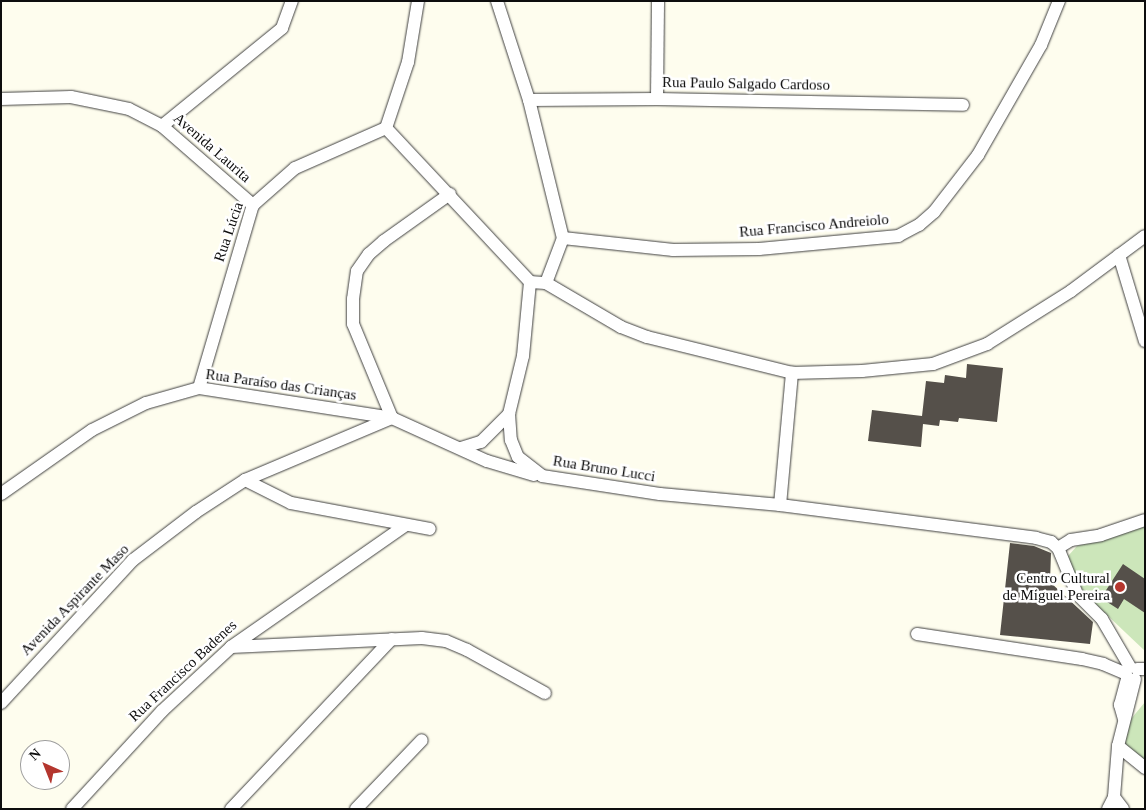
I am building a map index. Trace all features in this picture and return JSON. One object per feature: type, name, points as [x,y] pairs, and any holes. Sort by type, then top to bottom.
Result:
[{"type":"street","points":[[162,126],[282,28],[292,1]]},
{"type":"street","points":[[418,1],[408,62],[386,128],[450,194],[530,282],[546,283],[621,327],[647,337],[792,373],[862,371],[942,361],[987,344],[1071,291],[1145,236]]},
{"type":"street","points":[[497,1],[529,100],[563,238],[546,283]]},
{"type":"street","points":[[657,99],[658,1]]},
{"type":"street","name":"Rua Francisco Andreiolo","points":[[563,238],[674,250],[759,249],[898,236],[919,225],[934,212],[978,155],[1041,45],[1059,1]]},
{"type":"street","name":"Avenida Laurita","points":[[1,99],[70,97],[129,109],[162,126],[253,205]]},
{"type":"street","name":"Rua Paulo Salgado Cardoso","points":[[529,100],[657,99],[963,104]]},
{"type":"street","name":"Rua Lúcia","points":[[199,388],[253,205],[295,168],[386,128]]},
{"type":"street","points":[[392,418],[353,324],[353,299],[357,271],[369,254],[384,241],[450,194]]},
{"type":"street","points":[[1119,255],[1145,341]]},
{"type":"street","name":"Rua Bruno Lucci","points":[[530,282],[523,356],[509,414],[511,440],[518,457],[542,476],[660,494],[780,504],[1047,540],[1058,548]]},
{"type":"street","points":[[780,504],[792,373]]},
{"type":"street","name":"Rua Paraíso das Crianças","points":[[1,494],[92,430],[146,403],[199,388],[392,418],[504,468],[542,476]]},
{"type":"street","points":[[461,448],[481,442],[509,414]]},
{"type":"street","name":"Avenida Aspirante Maso","points":[[1,702],[133,560],[196,512],[246,480],[392,418]]},
{"type":"street","points":[[246,480],[291,502],[430,529]]},
{"type":"street","points":[[1135,674],[1102,619],[1077,594],[1058,548],[1072,540],[1107,534],[1145,520]]},
{"type":"street","name":"Rua Francisco Badenes","points":[[72,809],[162,711],[231,646],[406,525]]},
{"type":"street","points":[[917,634],[1046,647],[1135,674]]},
{"type":"street","points":[[231,646],[422,638],[446,641],[545,693]]},
{"type":"street","points":[[231,809],[392,640]]},
{"type":"street","points":[[1108,809],[1114,797],[1118,746],[1124,718],[1120,705],[1135,674]]},
{"type":"street","points":[[356,809],[422,740]]},
{"type":"street","points":[[1118,746],[1145,768]]},
{"type":"street","points":[[1114,797],[1123,809]]},
{"type":"green space","points":[[1145,526],[1145,651],[1088,597],[1074,577],[1068,556],[1077,546]]},
{"type":"green space","points":[[1145,702],[1145,764],[1129,751],[1125,742],[1131,719]]},
{"type":"building","points":[[967,364],[1003,368],[997,422],[959,418],[958,422],[940,420],[939,426],[923,424],[921,447],[868,441],[872,410],[922,416],[926,381],[944,383],[945,375],[966,378]]},
{"type":"building","points":[[1010,543],[1034,546],[1051,553],[1050,582],[1093,622],[1090,644],[1000,635]]},
{"type":"building","name":"Centro Cultural de Miguel Pereira","points":[[1123,564],[1145,579],[1145,613],[1124,599],[1118,609],[1101,598]]},
{"type":"place","name":"Centro Cultural de Miguel Pereira","points":[[1120,587]]}]
